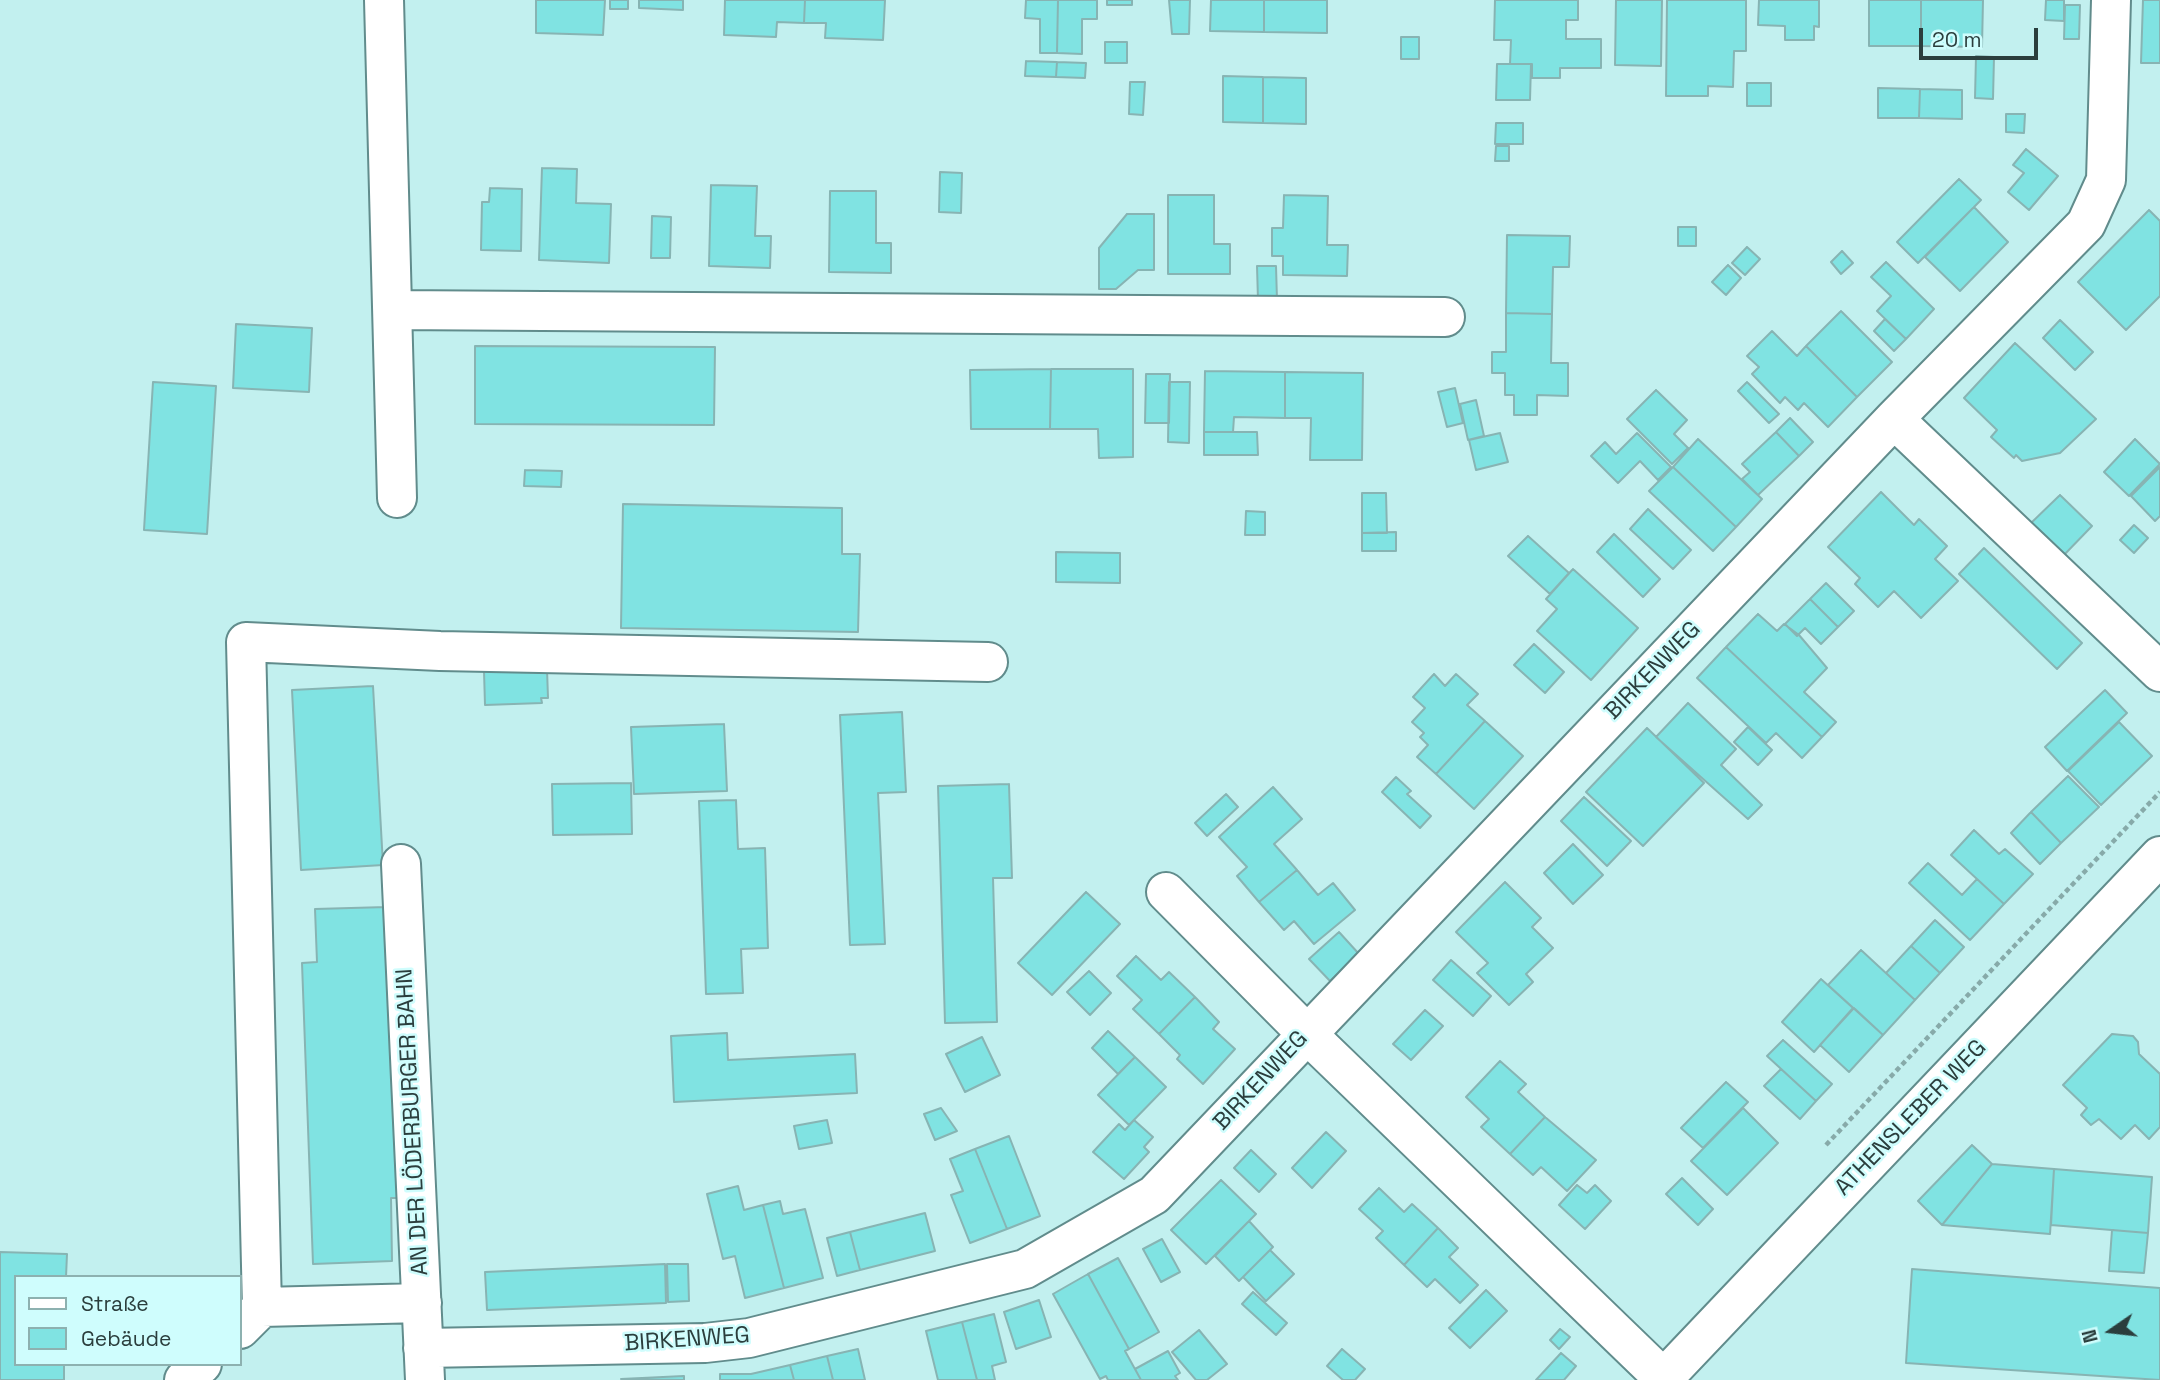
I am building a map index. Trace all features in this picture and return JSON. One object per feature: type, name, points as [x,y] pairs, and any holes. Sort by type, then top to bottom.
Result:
[{"type":"street","points":[[384,0],[397,498]]},
{"type":"street","name":"BIRKENWEG","points":[[424,1364],[748,1338],[1025,1269],[1154,1195],[1894,419],[2086,224],[2106,180],[2111,0]]},
{"type":"street","points":[[393,310],[1445,317]]},
{"type":"street","points":[[1894,419],[2160,672]]},
{"type":"street","points":[[422,1303],[251,1318],[246,642],[440,651],[988,662]]},
{"type":"street","name":"ATHENSLEBER WEG","points":[[1663,1379],[2160,856]]},
{"type":"street","name":"AN DER LÖDERBURGER BAHN","points":[[401,864],[424,1364]]},
{"type":"street","points":[[1166,892],[1306,1033],[1663,1379]]},
{"type":"street","points":[[184,1380],[200,1366]]},
{"type":"path","points":[[1824,1146],[2160,792]]},
{"type":"building","points":[[536,0],[605,0],[603,35],[536,33]]},
{"type":"building","points":[[610,0],[628,0],[628,9],[610,9]]},
{"type":"building","points":[[639,0],[683,0],[683,10],[639,8]]},
{"type":"building","points":[[725,0],[805,0],[804,23],[777,22],[776,37],[724,35]]},
{"type":"building","points":[[805,0],[885,0],[883,40],[825,38],[826,23],[804,23]]},
{"type":"building","points":[[1026,0],[1058,0],[1057,53],[1040,53],[1040,19],[1025,18]]},
{"type":"building","points":[[1058,0],[1097,0],[1097,19],[1082,19],[1082,54],[1057,53]]},
{"type":"building","points":[[1107,0],[1132,0],[1132,5],[1107,5]]},
{"type":"building","points":[[1169,0],[1190,0],[1189,34],[1172,34]]},
{"type":"building","points":[[1211,0],[1264,0],[1264,32],[1210,31]]},
{"type":"building","points":[[1264,0],[1327,0],[1327,33],[1264,32]]},
{"type":"building","points":[[1495,0],[1578,0],[1578,20],[1566,20],[1566,39],[1601,39],[1601,68],[1560,68],[1560,78],[1532,78],[1532,64],[1510,64],[1511,40],[1494,40]]},
{"type":"building","points":[[1616,0],[1662,0],[1661,66],[1615,65]]},
{"type":"building","points":[[1667,0],[1746,0],[1746,51],[1734,51],[1733,87],[1708,86],[1708,96],[1666,96]]},
{"type":"building","points":[[1759,0],[1819,0],[1819,27],[1814,26],[1814,40],[1785,40],[1785,26],[1758,25]]},
{"type":"building","points":[[1869,0],[1921,0],[1921,46],[1869,46]]},
{"type":"building","points":[[1921,0],[1983,0],[1982,47],[1921,46]]},
{"type":"building","points":[[2046,0],[2064,0],[2064,21],[2045,20]]},
{"type":"building","points":[[2143,0],[2160,0],[2160,63],[2141,63]]},
{"type":"building","points":[[2065,5],[2080,5],[2079,39],[2064,39]]},
{"type":"building","points":[[1401,37],[1419,37],[1419,59],[1401,59]]},
{"type":"building","points":[[1105,42],[1127,42],[1127,63],[1105,63]]},
{"type":"building","points":[[1976,56],[1994,57],[1993,99],[1975,98]]},
{"type":"building","points":[[1026,61],[1057,62],[1056,77],[1025,76]]},
{"type":"building","points":[[1057,62],[1086,63],[1085,78],[1056,77]]},
{"type":"building","points":[[1497,64],[1531,64],[1530,100],[1496,100]]},
{"type":"building","points":[[1223,76],[1263,77],[1263,123],[1223,122]]},
{"type":"building","points":[[1263,77],[1306,78],[1306,124],[1263,123]]},
{"type":"building","points":[[1130,82],[1145,82],[1143,115],[1129,114]]},
{"type":"building","points":[[1747,83],[1771,83],[1771,106],[1747,106]]},
{"type":"building","points":[[1878,88],[1920,89],[1919,118],[1878,118]]},
{"type":"building","points":[[1920,89],[1962,90],[1962,119],[1919,118]]},
{"type":"building","points":[[2006,114],[2025,114],[2024,133],[2006,132]]},
{"type":"building","points":[[1496,123],[1523,123],[1523,144],[1495,144]]},
{"type":"building","points":[[1496,146],[1509,146],[1509,161],[1495,161]]},
{"type":"building","points":[[2026,149],[2058,176],[2029,210],[2008,192],[2024,173],[2013,165]]},
{"type":"building","points":[[542,168],[577,169],[576,203],[611,204],[609,263],[539,260]]},
{"type":"building","points":[[940,172],[962,173],[961,213],[939,212]]},
{"type":"building","points":[[1959,179],[1981,200],[1918,263],[1897,242]]},
{"type":"building","points":[[711,185],[757,186],[755,236],[771,236],[770,268],[709,266]]},
{"type":"building","points":[[490,188],[522,189],[521,251],[481,250],[482,202],[489,202]]},
{"type":"building","points":[[830,191],[876,191],[876,243],[891,243],[891,273],[829,272]]},
{"type":"building","points":[[1168,195],[1214,195],[1214,244],[1230,244],[1230,274],[1168,274]]},
{"type":"building","points":[[1284,195],[1328,196],[1327,245],[1348,245],[1347,276],[1283,275],[1283,256],[1272,256],[1272,228],[1283,228]]},
{"type":"building","points":[[1974,207],[2008,242],[1960,291],[1925,257]]},
{"type":"building","points":[[2149,210],[2160,221],[2160,296],[2126,330],[2078,282]]},
{"type":"building","points":[[1127,214],[1154,214],[1154,270],[1138,270],[1116,289],[1099,289],[1099,248]]},
{"type":"building","points":[[652,216],[671,217],[670,258],[651,258]]},
{"type":"building","points":[[1678,227],[1696,227],[1696,246],[1678,246]]},
{"type":"building","points":[[1507,235],[1570,236],[1569,267],[1553,267],[1552,314],[1506,313]]},
{"type":"building","points":[[1747,247],[1760,259],[1745,275],[1732,263]]},
{"type":"building","points":[[1842,251],[1853,263],[1841,274],[1831,262]]},
{"type":"building","points":[[1886,262],[1934,309],[1906,339],[1877,311],[1891,296],[1871,277]]},
{"type":"building","points":[[1728,265],[1741,278],[1726,295],[1712,282]]},
{"type":"building","points":[[1257,266],[1276,266],[1277,300],[1258,300]]},
{"type":"building","points":[[1841,311],[1892,362],[1857,397],[1806,346]]},
{"type":"building","points":[[1506,313],[1552,314],[1551,363],[1568,363],[1568,396],[1537,395],[1537,415],[1514,415],[1514,395],[1505,395],[1505,373],[1492,373],[1492,352],[1506,352]]},
{"type":"building","points":[[1885,319],[1906,339],[1894,351],[1874,331]]},
{"type":"building","points":[[2060,320],[2093,352],[2075,370],[2043,338]]},
{"type":"building","points":[[236,324],[312,328],[309,392],[233,388]]},
{"type":"building","points":[[1772,331],[1797,356],[1806,346],[1857,397],[1828,427],[1804,403],[1798,410],[1785,397],[1780,403],[1752,374],[1759,367],[1747,356]]},
{"type":"building","points":[[2015,343],[2096,419],[2060,453],[2022,461],[2016,455],[2014,458],[1991,437],[1997,430],[1964,398]]},
{"type":"building","points":[[475,346],[715,347],[714,425],[475,424]]},
{"type":"building","points":[[1051,369],[1050,429],[971,429],[970,370]]},
{"type":"building","points":[[1051,369],[1133,369],[1133,457],[1099,458],[1098,429],[1050,429]]},
{"type":"building","points":[[1205,371],[1285,372],[1285,418],[1234,417],[1233,432],[1204,432]]},
{"type":"building","points":[[1285,372],[1363,373],[1362,460],[1310,460],[1311,418],[1285,418]]},
{"type":"building","points":[[1146,374],[1170,374],[1169,423],[1145,423]]},
{"type":"building","points":[[153,382],[216,386],[207,534],[144,530]]},
{"type":"building","points":[[1169,382],[1190,382],[1189,443],[1168,442]]},
{"type":"building","points":[[1747,382],[1779,414],[1769,423],[1738,391]]},
{"type":"building","points":[[1455,388],[1463,423],[1447,427],[1438,392]]},
{"type":"building","points":[[1656,390],[1687,420],[1674,434],[1688,448],[1672,464],[1627,419]]},
{"type":"building","points":[[1476,400],[1484,436],[1468,440],[1460,404]]},
{"type":"building","points":[[1790,418],[1813,442],[1799,456],[1776,432]]},
{"type":"building","points":[[1204,432],[1257,432],[1258,455],[1204,455]]},
{"type":"building","points":[[1776,432],[1799,456],[1758,495],[1742,479],[1750,472],[1742,464]]},
{"type":"building","points":[[1500,433],[1508,462],[1476,470],[1469,440]]},
{"type":"building","points":[[1637,433],[1671,467],[1658,480],[1640,461],[1618,483],[1591,456],[1605,442],[1616,454]]},
{"type":"building","points":[[1698,439],[1762,499],[1736,527],[1673,467]]},
{"type":"building","points":[[2135,439],[2160,464],[2129,496],[2104,472]]},
{"type":"building","points":[[1673,467],[1736,527],[1713,551],[1649,491]]},
{"type":"building","points":[[2160,467],[2160,516],[2155,521],[2131,496]]},
{"type":"building","points":[[525,470],[562,471],[561,487],[524,486]]},
{"type":"building","points":[[1881,492],[1914,525],[1919,519],[1947,546],[1935,559],[1958,581],[1921,618],[1894,591],[1878,607],[1855,584],[1860,578],[1828,547]]},
{"type":"building","points":[[1362,493],[1386,493],[1387,533],[1362,533]]},
{"type":"building","points":[[2060,495],[2092,526],[2063,556],[2030,524]]},
{"type":"building","points":[[623,504],[842,508],[842,554],[860,554],[858,632],[621,628]]},
{"type":"building","points":[[1648,509],[1691,550],[1673,569],[1630,529]]},
{"type":"building","points":[[1246,511],[1265,512],[1265,535],[1245,535]]},
{"type":"building","points":[[2134,525],[2148,538],[2134,553],[2120,540]]},
{"type":"building","points":[[1396,532],[1396,551],[1362,551],[1362,533]]},
{"type":"building","points":[[1614,534],[1660,579],[1643,597],[1597,552]]},
{"type":"building","points":[[1528,536],[1569,573],[1550,594],[1508,556]]},
{"type":"building","points":[[1984,548],[2082,643],[2057,669],[1959,574]]},
{"type":"building","points":[[1056,552],[1120,553],[1120,583],[1056,582]]},
{"type":"building","points":[[1573,569],[1638,628],[1591,680],[1537,631],[1557,609],[1546,599]]},
{"type":"building","points":[[1826,583],[1854,611],[1838,627],[1810,599]]},
{"type":"building","points":[[1810,599],[1838,627],[1821,644],[1805,628],[1797,636],[1785,624]]},
{"type":"building","points":[[1758,614],[1777,631],[1784,624],[1799,635],[1827,668],[1804,692],[1836,722],[1822,737],[1726,647]]},
{"type":"building","points":[[1534,644],[1564,672],[1545,693],[1514,665]]},
{"type":"building","points":[[1726,647],[1822,737],[1802,758],[1776,733],[1766,743],[1697,678]]},
{"type":"building","points":[[547,669],[548,698],[541,698],[542,703],[485,705],[484,671]]},
{"type":"building","points":[[1434,674],[1445,686],[1456,674],[1478,694],[1467,705],[1485,721],[1436,774],[1417,757],[1428,745],[1420,737],[1424,733],[1412,722],[1425,708],[1413,697]]},
{"type":"building","points":[[373,686],[383,865],[301,870],[292,690]]},
{"type":"building","points":[[2105,690],[2127,713],[2067,771],[2045,747]]},
{"type":"building","points":[[1688,703],[1736,749],[1721,765],[1762,805],[1748,819],[1656,737]]},
{"type":"building","points":[[902,712],[906,792],[878,793],[885,944],[850,945],[840,715]]},
{"type":"building","points":[[1485,721],[1523,756],[1474,809],[1436,774]]},
{"type":"building","points":[[2119,722],[2152,756],[2101,805],[2068,771]]},
{"type":"building","points":[[724,724],[727,791],[634,794],[631,727]]},
{"type":"building","points":[[1748,727],[1772,750],[1758,765],[1734,742]]},
{"type":"building","points":[[1647,728],[1704,783],[1643,846],[1586,792]]},
{"type":"building","points":[[2068,776],[2099,807],[2061,843],[2031,812]]},
{"type":"building","points":[[1396,777],[1411,791],[1407,794],[1431,816],[1420,828],[1382,792]]},
{"type":"building","points":[[631,783],[632,834],[553,835],[552,784]]},
{"type":"building","points":[[1009,784],[1012,878],[993,878],[997,1022],[945,1023],[938,786]]},
{"type":"building","points":[[1273,787],[1302,819],[1274,844],[1297,870],[1259,902],[1237,876],[1247,867],[1219,837]]},
{"type":"building","points":[[1226,794],[1238,807],[1207,836],[1195,823]]},
{"type":"building","points":[[1584,797],[1631,841],[1607,866],[1561,821]]},
{"type":"building","points":[[736,800],[738,849],[765,848],[768,948],[741,949],[743,993],[706,994],[699,801]]},
{"type":"building","points":[[2031,812],[2061,843],[2040,864],[2011,833]]},
{"type":"building","points":[[1974,830],[1999,854],[2005,849],[2033,874],[2004,904],[1951,855]]},
{"type":"building","points":[[1573,844],[1603,875],[1573,904],[1544,873]]},
{"type":"building","points":[[1928,863],[1962,895],[1977,879],[2004,904],[1970,940],[1909,883]]},
{"type":"building","points":[[1297,870],[1318,895],[1333,883],[1355,910],[1314,944],[1294,921],[1284,930],[1259,902]]},
{"type":"building","points":[[1505,882],[1541,918],[1532,927],[1553,948],[1526,974],[1533,982],[1509,1005],[1477,973],[1488,963],[1456,932]]},
{"type":"building","points":[[1086,892],[1120,924],[1052,995],[1018,963]]},
{"type":"building","points":[[387,907],[398,1198],[391,1198],[392,1261],[313,1264],[302,963],[317,962],[315,909]]},
{"type":"building","points":[[1935,920],[1964,947],[1940,973],[1911,946]]},
{"type":"building","points":[[1339,932],[1359,954],[1330,981],[1309,959]]},
{"type":"building","points":[[1911,946],[1940,973],[1915,1000],[1886,973]]},
{"type":"building","points":[[1861,950],[1915,1000],[1883,1035],[1828,985]]},
{"type":"building","points":[[1136,956],[1161,980],[1169,972],[1195,997],[1159,1034],[1133,1009],[1142,1000],[1117,976]]},
{"type":"building","points":[[1451,960],[1491,996],[1473,1016],[1433,980]]},
{"type":"building","points":[[1089,971],[1111,993],[1090,1015],[1067,992]]},
{"type":"building","points":[[1821,979],[1853,1008],[1814,1052],[1782,1022]]},
{"type":"building","points":[[1195,997],[1219,1022],[1213,1029],[1235,1049],[1203,1084],[1177,1059],[1180,1055],[1159,1034]]},
{"type":"building","points":[[1854,1008],[1883,1035],[1849,1072],[1820,1045]]},
{"type":"building","points":[[1425,1010],[1443,1026],[1411,1060],[1393,1044]]},
{"type":"building","points":[[1108,1031],[1135,1057],[1118,1074],[1092,1048]]},
{"type":"building","points":[[727,1033],[728,1060],[855,1054],[857,1093],[674,1102],[671,1036]]},
{"type":"building","points":[[2112,1034],[2133,1036],[2138,1042],[2139,1054],[2160,1074],[2160,1127],[2149,1139],[2135,1125],[2121,1139],[2099,1119],[2091,1125],[2081,1115],[2087,1108],[2063,1085]]},
{"type":"building","points":[[982,1037],[1000,1075],[965,1092],[946,1054]]},
{"type":"building","points":[[1783,1040],[1832,1084],[1816,1101],[1767,1056]]},
{"type":"building","points":[[1135,1057],[1166,1087],[1129,1125],[1098,1095]]},
{"type":"building","points":[[1500,1061],[1526,1084],[1518,1092],[1545,1117],[1510,1154],[1481,1127],[1489,1119],[1466,1097]]},
{"type":"building","points":[[1781,1069],[1816,1101],[1800,1119],[1764,1086]]},
{"type":"building","points":[[1726,1082],[1748,1102],[1703,1148],[1681,1128]]},
{"type":"building","points":[[941,1108],[957,1131],[935,1140],[924,1114]]},
{"type":"building","points":[[1743,1108],[1778,1143],[1727,1195],[1691,1161]]},
{"type":"building","points":[[1545,1117],[1596,1160],[1567,1191],[1541,1167],[1533,1175],[1510,1154]]},
{"type":"building","points":[[827,1120],[832,1143],[799,1149],[794,1126]]},
{"type":"building","points":[[1134,1120],[1153,1137],[1144,1147],[1149,1152],[1124,1179],[1093,1152],[1119,1124],[1125,1130]]},
{"type":"building","points":[[1326,1132],[1346,1151],[1312,1188],[1292,1168]]},
{"type":"building","points":[[1009,1136],[1040,1216],[1007,1229],[975,1149]]},
{"type":"building","points":[[1972,1145],[1992,1164],[1942,1225],[1918,1201]]},
{"type":"building","points":[[975,1149],[1007,1229],[970,1243],[951,1195],[963,1191],[950,1159]]},
{"type":"building","points":[[1251,1150],[1276,1174],[1259,1192],[1234,1168]]},
{"type":"building","points":[[1992,1164],[2054,1169],[2050,1234],[1942,1225]]},
{"type":"building","points":[[2054,1169],[2152,1177],[2148,1233],[2051,1225]]},
{"type":"building","points":[[1682,1178],[1713,1209],[1698,1225],[1666,1194]]},
{"type":"building","points":[[1221,1180],[1256,1214],[1206,1264],[1171,1230]]},
{"type":"building","points":[[1577,1185],[1587,1193],[1595,1185],[1611,1201],[1585,1229],[1559,1205]]},
{"type":"building","points":[[738,1186],[744,1210],[763,1205],[784,1288],[745,1298],[735,1256],[723,1259],[707,1194]]},
{"type":"building","points":[[1379,1188],[1404,1212],[1412,1204],[1438,1228],[1404,1265],[1376,1238],[1383,1231],[1359,1209]]},
{"type":"building","points":[[780,1201],[783,1214],[805,1209],[823,1278],[784,1288],[763,1205]]},
{"type":"building","points":[[925,1213],[935,1251],[860,1270],[850,1232]]},
{"type":"building","points":[[1249,1221],[1273,1247],[1239,1281],[1215,1256]]},
{"type":"building","points":[[1438,1228],[1458,1248],[1449,1257],[1478,1285],[1460,1303],[1435,1279],[1427,1287],[1404,1265]]},
{"type":"building","points":[[2112,1230],[2148,1233],[2144,1273],[2109,1271]]},
{"type":"building","points":[[850,1232],[860,1270],[837,1276],[827,1238]]},
{"type":"building","points":[[1162,1239],[1180,1272],[1161,1282],[1143,1249]]},
{"type":"building","points":[[1270,1250],[1294,1274],[1266,1301],[1243,1277]]},
{"type":"building","points":[[0,1252],[67,1254],[66,1275],[14,1275],[14,1366],[64,1366],[64,1380],[0,1380]]},
{"type":"building","points":[[1118,1258],[1159,1332],[1129,1349],[1088,1274]]},
{"type":"building","points":[[665,1264],[666,1303],[487,1310],[485,1272]]},
{"type":"building","points":[[667,1264],[688,1264],[689,1301],[668,1302]]},
{"type":"building","points":[[1912,1269],[2160,1288],[2160,1380],[1906,1363]]},
{"type":"building","points":[[1088,1274],[1129,1349],[1125,1351],[1141,1380],[1108,1380],[1106,1376],[1100,1379],[1053,1294]]},
{"type":"building","points":[[1486,1290],[1507,1311],[1470,1348],[1449,1328]]},
{"type":"building","points":[[1253,1292],[1287,1323],[1276,1335],[1242,1304]]},
{"type":"building","points":[[1039,1300],[1051,1337],[1016,1349],[1004,1312]]},
{"type":"building","points":[[994,1314],[1006,1362],[992,1366],[995,1380],[977,1380],[962,1322]]},
{"type":"building","points":[[962,1322],[977,1380],[938,1380],[926,1331]]},
{"type":"building","points":[[1560,1329],[1570,1337],[1559,1349],[1550,1340]]},
{"type":"building","points":[[1199,1330],[1227,1364],[1207,1380],[1196,1380],[1172,1352]]},
{"type":"building","points":[[858,1349],[865,1380],[833,1380],[827,1356]]},
{"type":"building","points":[[1342,1349],[1365,1369],[1355,1380],[1343,1380],[1327,1366]]},
{"type":"building","points":[[1168,1351],[1180,1373],[1175,1376],[1178,1380],[1141,1380],[1135,1369]]},
{"type":"building","points":[[1561,1353],[1576,1366],[1564,1380],[1536,1380]]},
{"type":"building","points":[[827,1356],[833,1380],[794,1380],[790,1365]]},
{"type":"building","points":[[790,1365],[794,1380],[720,1380],[720,1374],[751,1374]]},
{"type":"building","points":[[684,1376],[684,1380],[621,1379]]}]
